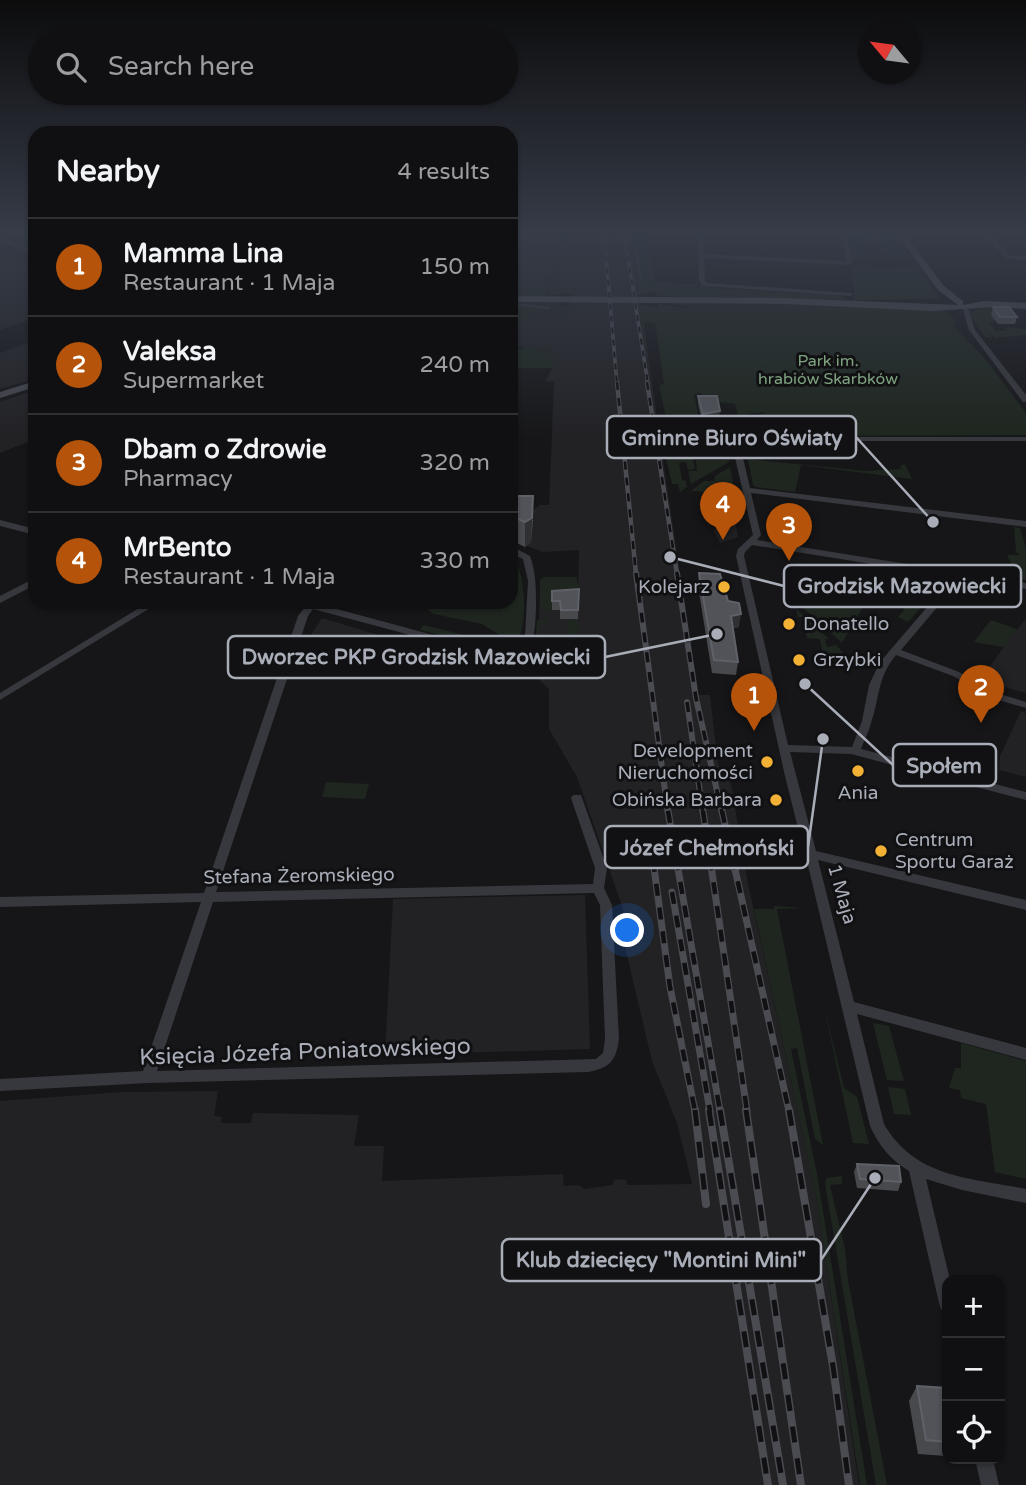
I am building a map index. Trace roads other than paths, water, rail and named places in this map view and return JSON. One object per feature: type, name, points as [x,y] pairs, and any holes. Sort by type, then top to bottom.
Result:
[{"type":"street","points":[[724,301],[1026,306]]},
{"type":"street","points":[[953,301],[1026,400]]},
{"type":"street","points":[[0,395],[28,386]]},
{"type":"street","name":"1 Maja","points":[[916,1170],[895,1154],[881,1138],[809,854],[740,556],[741,551],[757,535],[736,447],[738,441],[744,439],[1026,439]]},
{"type":"street","points":[[746,490],[1026,524]]},
{"type":"street","points":[[0,523],[28,530]]},
{"type":"street","points":[[752,542],[1026,586]]},
{"type":"street","points":[[327,609],[496,655],[516,654],[527,644],[530,636],[532,581],[528,560],[518,554]]},
{"type":"street","points":[[855,751],[867,721],[877,677],[894,651],[960,575]]},
{"type":"street","points":[[0,600],[28,585]]},
{"type":"street","points":[[0,697],[144,609]]},
{"type":"street","points":[[148,1077],[304,609]]},
{"type":"street","points":[[894,651],[956,674],[999,697],[1026,705]]},
{"type":"street","points":[[784,748],[855,751],[1026,796]]},
{"type":"street","points":[[577,798],[601,868],[598,888]]},
{"type":"street","points":[[809,854],[1026,905]]},
{"type":"street","name":"Stefana Żeromskiego","points":[[0,902],[598,888]]},
{"type":"street","name":"Księcia Józefa Poniatowskiego","points":[[0,1085],[148,1077],[598,1065],[610,1058],[612,1039],[606,905],[598,888]]},
{"type":"street","points":[[849,1006],[1026,1054]]},
{"type":"street","points":[[942,1282],[916,1170],[1026,1196]]},
{"type":"street","points":[[985,1464],[990,1485]]},
{"type":"waterway","points":[[518,305],[549,308]]},
{"type":"railway","points":[[610,301],[617,384]]},
{"type":"railway","points":[[635,301],[648,384]]},
{"type":"railway","points":[[617,382],[636,574]]},
{"type":"railway","points":[[647,382],[677,574]]},
{"type":"railway","points":[[636,573],[668,813]]},
{"type":"railway","points":[[677,573],[696,698],[722,813]]},
{"type":"railway","points":[[687,702],[703,813]]},
{"type":"railway","points":[[668,811],[720,1111]]},
{"type":"railway","points":[[703,811],[747,1111]]},
{"type":"railway","points":[[722,811],[789,1111]]},
{"type":"railway","points":[[653,860],[670,987],[695,1111]]},
{"type":"railway","points":[[672,892],[710,1111]]},
{"type":"railway","points":[[695,1110],[706,1204]]},
{"type":"railway","points":[[709,1110],[768,1485]]},
{"type":"railway","points":[[720,1110],[783,1485]]},
{"type":"railway","points":[[746,1110],[801,1485]]},
{"type":"railway","points":[[789,1110],[833,1366],[849,1485]]},
{"type":"place","name":"Gminne Biuro Oświaty","points":[[933,522]]},
{"type":"place","name":"MrBento","points":[[723,540]]},
{"type":"place","name":"Grodzisk Mazowiecki","points":[[670,557]]},
{"type":"place","name":"Dbam o Zdrowie","points":[[789,561]]},
{"type":"place","name":"Kolejarz","points":[[724,587]]},
{"type":"place","name":"Donatello","points":[[789,624]]},
{"type":"place","name":"Dworzec PKP Grodzisk Mazowiecki","points":[[717,634]]},
{"type":"place","name":"Grzybki","points":[[799,660]]},
{"type":"place","name":"Społem","points":[[805,684]]},
{"type":"place","name":"Valeksa","points":[[981,723]]},
{"type":"place","name":"Mamma Lina","points":[[754,731]]},
{"type":"place","name":"Józef Chełmoński","points":[[823,739]]},
{"type":"place","name":"Development Nieruchomości","points":[[767,762]]},
{"type":"place","name":"Ania","points":[[858,771]]},
{"type":"place","name":"Obińska Barbara","points":[[776,800]]},
{"type":"place","name":"Centrum Sportu Garaż","points":[[881,851]]},
{"type":"place","name":"Klub dziecięcy \"Montini Mini\"","points":[[875,1178]]},
{"type":"park label","name":"Park im. hrabiów Skarbków","points":[[828,370]]}]
